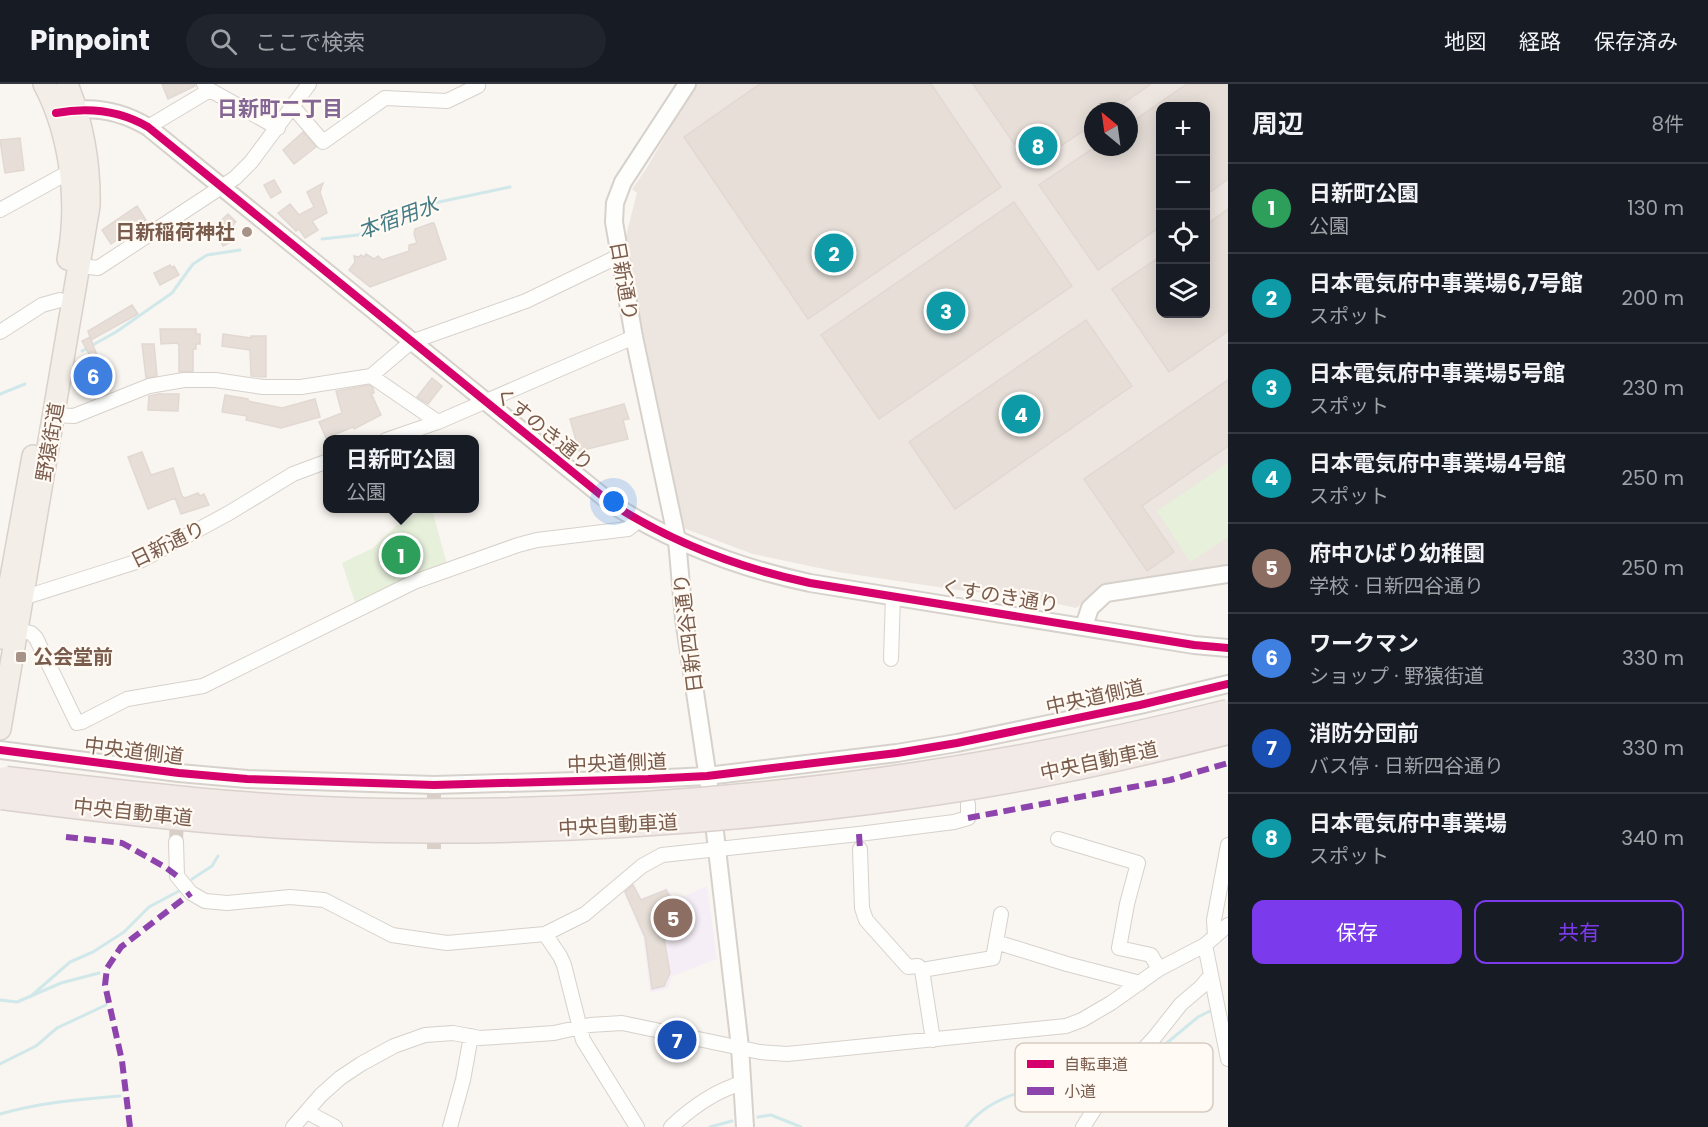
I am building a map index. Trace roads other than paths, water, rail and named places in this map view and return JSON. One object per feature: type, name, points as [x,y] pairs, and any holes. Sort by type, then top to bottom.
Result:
[{"type":"highway","name":"中央自動車道","points":[[1228,712],[1155,731],[1057,752],[936,773],[818,790],[685,803],[569,809],[348,810],[4,788],[112,811],[304,827],[465,831],[570,828],[689,821],[806,810],[937,792],[1058,772],[1228,732]]},
{"type":"main road","name":"野猿街道","points":[[7,602],[54,415],[88,214],[90,182],[86,142],[66,111],[44,84]]},
{"type":"main road","name":"野猿街道","points":[[0,729],[9,634],[7,602],[72,226],[66,111],[67,84]]},
{"type":"street","points":[[80,266],[98,268],[221,188],[251,162],[309,84]]},
{"type":"street","name":"日新通り","points":[[400,435],[438,422],[634,337],[614,222],[615,203],[620,189],[687,84]]},
{"type":"street","points":[[293,107],[323,142],[385,98],[447,101],[478,86]]},
{"type":"street","points":[[148,128],[207,87],[278,128]]},
{"type":"street","name":"くすのき通り","points":[[66,111],[100,110],[125,116],[148,128],[576,477],[638,521],[677,540],[761,572],[810,583],[1194,645],[1228,648]]},
{"type":"street","points":[[0,210],[69,172]]},
{"type":"street","points":[[54,415],[74,416],[149,386],[184,380],[215,380],[263,387],[301,387],[371,376],[411,342],[526,301],[619,256]]},
{"type":"street","points":[[0,332],[42,305],[60,300]]},
{"type":"street","name":"日新四谷通り","points":[[634,337],[677,540],[684,619],[709,782]]},
{"type":"street","points":[[371,376],[438,422]]},
{"type":"street","name":"日新通り","points":[[7,602],[142,560],[229,513],[293,474],[323,463]]},
{"type":"street","points":[[9,634],[31,633],[36,638],[77,723],[127,699],[203,686],[414,582],[518,545],[537,540],[628,529],[638,521]]},
{"type":"street","points":[[1084,626],[1090,608],[1106,593],[1228,574]]},
{"type":"street","points":[[891,659],[893,596]]},
{"type":"street","name":"中央道側道","points":[[0,750],[179,773],[247,779],[434,786],[709,782],[897,753],[958,750],[1228,684]]},
{"type":"street","points":[[176,842],[177,876],[191,893],[205,901],[227,903],[290,897],[324,900],[392,935],[447,943],[545,934],[585,914],[642,866],[662,855],[716,840],[806,840],[954,822],[968,818],[968,804]]},
{"type":"street","points":[[1058,839],[1138,863],[1119,948],[1151,955],[1159,969]]},
{"type":"street","points":[[716,840],[740,1047],[745,1127]]},
{"type":"street","points":[[1228,845],[1210,941],[1211,975],[1228,1059]]},
{"type":"street","points":[[860,849],[862,908],[866,920],[908,967],[918,966],[922,970],[933,1040]]},
{"type":"street","points":[[922,970],[993,958],[1001,914]]},
{"type":"street","points":[[293,1127],[321,1095],[361,1064],[404,1041],[437,1034],[480,1038],[554,1033],[579,1027],[622,1023],[760,1052],[801,1053],[1066,1026],[1102,1009],[1159,969],[1210,941],[1228,925]]},
{"type":"street","points":[[545,934],[564,965],[583,1040],[637,1127]]},
{"type":"street","points":[[996,942],[1140,983]]},
{"type":"street","points":[[1149,1043],[1180,1004],[1201,987],[1211,975]]},
{"type":"street","points":[[450,1127],[463,1080],[471,1036]]},
{"type":"street","points":[[671,1127],[712,1096],[728,1087],[742,1083]]},
{"type":"street","points":[[307,1112],[335,1127]]},
{"type":"street","points":[[1083,1127],[1093,1112]]},
{"type":"waterway","name":"本宿用水","points":[[322,239],[358,235],[420,206],[510,187]]},
{"type":"waterway","name":"本宿用水","points":[[82,351],[116,332],[172,293],[193,264],[207,255],[240,250]]},
{"type":"waterway","name":"本宿用水","points":[[0,394],[25,384]]},
{"type":"waterway","points":[[192,879],[212,866],[218,856]]},
{"type":"waterway","points":[[30,997],[70,962],[93,952],[124,932],[149,907],[179,891]]},
{"type":"waterway","points":[[0,1000],[17,1002],[61,983],[99,973]]},
{"type":"waterway","points":[[0,1064],[36,1046],[57,1028],[106,1005]]},
{"type":"waterway","points":[[1167,1043],[1198,1017],[1212,1010]]},
{"type":"waterway","points":[[966,1127],[980,1113],[1015,1094]]},
{"type":"waterway","points":[[0,1114],[44,1104],[120,1096]]},
{"type":"waterway","points":[[758,1117],[771,1115],[801,1127]]},
{"type":"waterway","points":[[710,1127],[732,1121]]},
{"type":"tunnel","points":[[176,842],[179,773]]},
{"type":"tunnel","points":[[434,785],[434,849]]},
{"type":"place","name":"日本電気府中事業場","points":[[1038,146]]},
{"type":"place","name":"日新稲荷神社","points":[[247,232]]},
{"type":"place","name":"日本電気府中事業場6,7号館","points":[[834,253]]},
{"type":"place","name":"日本電気府中事業場5号館","points":[[946,311]]},
{"type":"place","name":"ワークマン","points":[[93,376]]},
{"type":"place","name":"日本電気府中事業場4号館","points":[[1021,414]]},
{"type":"place","name":"日新町公園","points":[[401,555]]},
{"type":"place","name":"公会堂前","points":[[21,657]]},
{"type":"place","name":"府中ひばり幼稚園","points":[[673,918]]},
{"type":"place","name":"消防分団前","points":[[677,1040]]},
{"type":"district","name":"日新町二丁目","points":[[280,109]]}]
